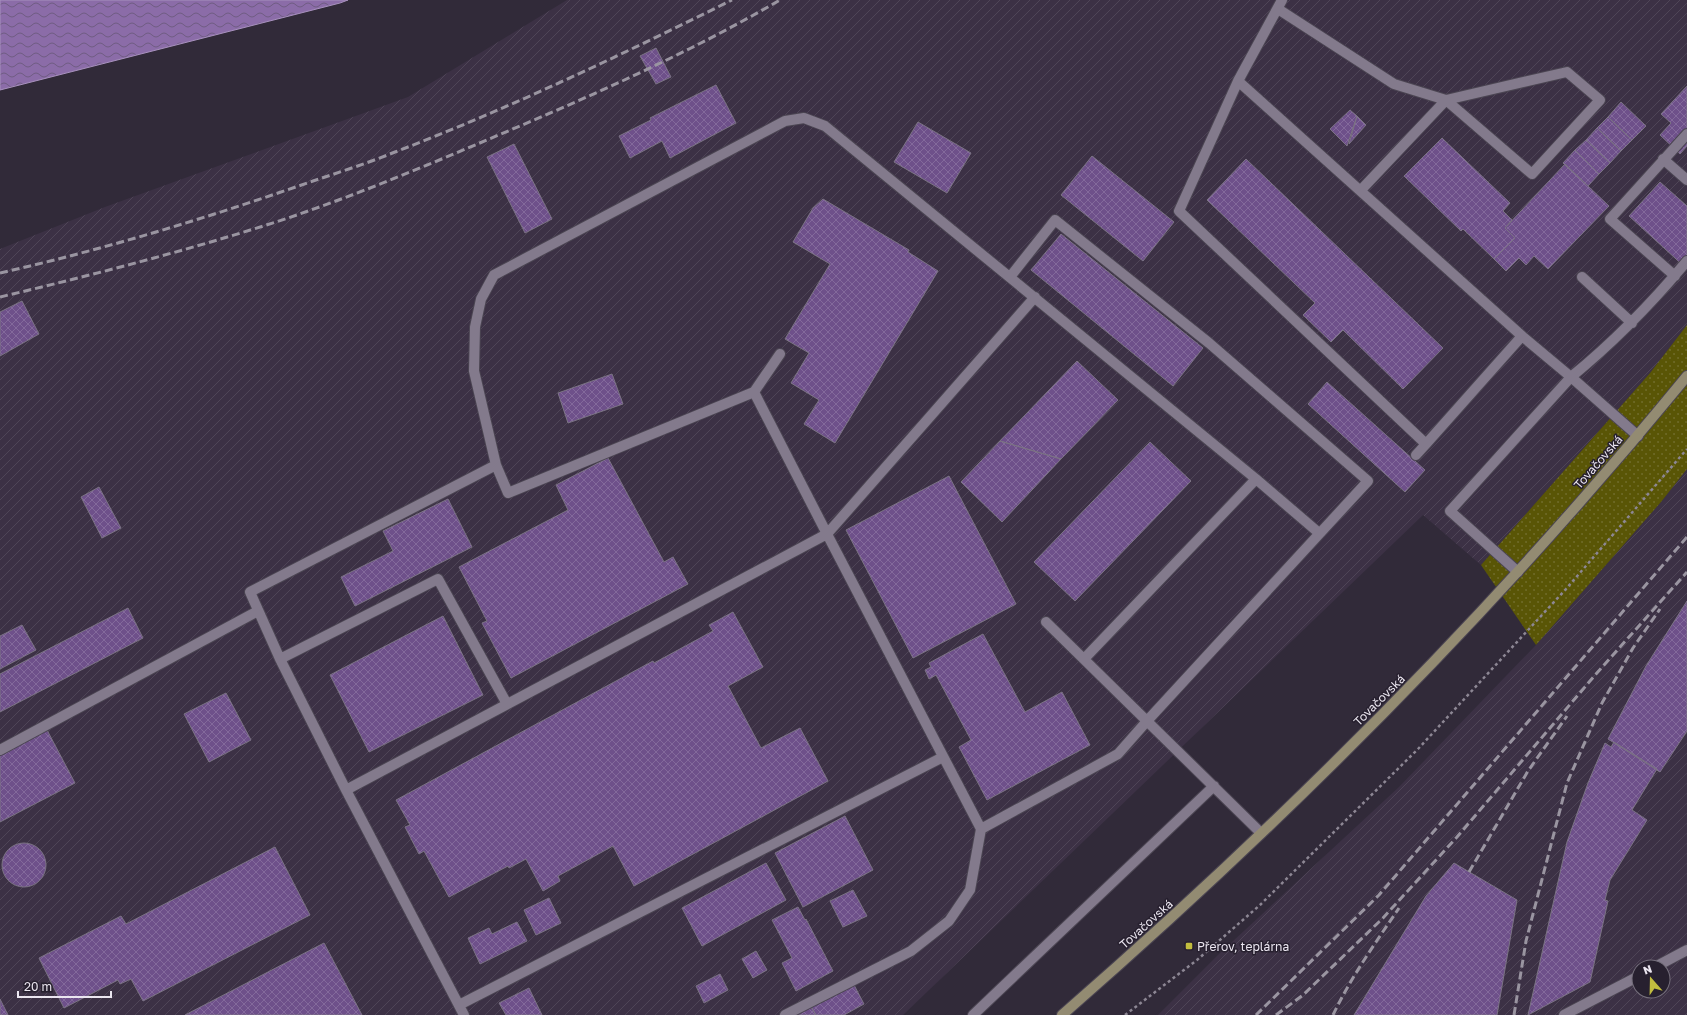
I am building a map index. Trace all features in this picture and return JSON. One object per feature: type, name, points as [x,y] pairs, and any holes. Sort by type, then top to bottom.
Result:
[{"type":"main road","name":"Tovačovská","points":[[1062,1015],[1192,899],[1412,685],[1518,572],[1638,436],[1687,376]]},
{"type":"lane","points":[[1361,190],[1446,100],[1567,72],[1600,100],[1532,174],[1446,100],[1394,84],[1280,4],[1238,82],[1179,210],[1426,444]]},
{"type":"lane","points":[[1238,82],[1361,190],[1522,336],[1638,436]]},
{"type":"lane","points":[[780,354],[754,392],[508,493],[496,465],[474,371],[475,327],[481,299],[494,275],[785,121],[804,118],[825,126],[1256,479],[1319,534]]},
{"type":"lane","points":[[1675,276],[1610,219],[1687,134]]},
{"type":"lane","points":[[1663,159],[1687,180]]},
{"type":"lane","points":[[981,829],[1118,754],[1368,481],[1209,343],[1055,220],[1010,276]]},
{"type":"lane","points":[[1518,572],[1450,511],[1571,377],[1632,323],[1687,261]]},
{"type":"lane","points":[[1582,278],[1632,323]]},
{"type":"lane","points":[[346,790],[827,534],[1035,297]]},
{"type":"lane","points":[[1416,455],[1522,336]]},
{"type":"lane","points":[[754,392],[981,829],[970,890],[950,921],[911,950],[785,1015]]},
{"type":"lane","points":[[464,1015],[346,790],[280,659],[250,592],[496,465]]},
{"type":"lane","points":[[1084,659],[1256,479]]},
{"type":"lane","points":[[280,659],[438,578],[507,704]]},
{"type":"lane","points":[[0,750],[258,611]]},
{"type":"lane","points":[[1046,622],[1261,833]]},
{"type":"lane","points":[[459,1005],[943,757]]},
{"type":"lane","points":[[973,1015],[1214,786]]},
{"type":"lane","points":[[1670,959],[1687,950]]},
{"type":"lane","points":[[1564,1015],[1631,980]]},
{"type":"path","points":[[1125,1015],[1197,960],[1260,905],[1412,755],[1566,589],[1687,449]]},
{"type":"shaded area","points":[[567,0],[1687,0],[1687,325],[1650,373],[1481,565],[1423,515],[903,1015],[0,1015],[0,249],[105,207],[408,97]]},
{"type":"shaded area","points":[[1687,325],[1687,469],[1661,502],[1536,645],[1481,565],[1650,373]]},
{"type":"shaded area","points":[[1687,469],[1687,1015],[1158,1015],[1218,955],[1399,787],[1536,645],[1661,502]]},
{"type":"water","points":[[0,0],[348,0],[0,90]]},
{"type":"building","points":[[656,48],[671,77],[656,84],[640,56]]},
{"type":"building","points":[[716,85],[736,123],[670,158],[662,141],[630,158],[619,136],[651,120],[650,118]]},
{"type":"building","points":[[1687,86],[1687,146],[1680,154],[1660,135],[1671,123],[1661,114]]},
{"type":"building","points":[[1621,102],[1646,126],[1632,140],[1608,117]]},
{"type":"building","points":[[1350,110],[1357,116],[1347,146],[1330,129]]},
{"type":"building","points":[[1357,116],[1366,125],[1349,144]]},
{"type":"building","points":[[1608,117],[1632,140],[1621,151],[1597,128]]},
{"type":"building","points":[[918,122],[971,153],[947,193],[894,162]]},
{"type":"building","points":[[1597,128],[1621,151],[1610,163],[1586,140]]},
{"type":"building","points":[[1442,138],[1510,203],[1503,211],[1512,220],[1505,228],[1515,238],[1494,259],[1463,229],[1461,231],[1404,176]]},
{"type":"building","points":[[1586,140],[1610,163],[1599,174],[1575,150]]},
{"type":"building","points":[[514,144],[552,219],[525,233],[487,157]]},
{"type":"building","points":[[1575,150],[1599,174],[1588,186],[1563,163]]},
{"type":"building","points":[[1092,156],[1174,222],[1143,261],[1061,195]]},
{"type":"building","points":[[1246,159],[1443,348],[1403,389],[1343,330],[1331,342],[1303,315],[1315,303],[1207,200]]},
{"type":"building","points":[[1565,164],[1609,206],[1548,269],[1534,256],[1526,265],[1519,258],[1506,271],[1494,259],[1515,238],[1505,228]]},
{"type":"building","points":[[1660,182],[1687,206],[1687,269],[1629,216]]},
{"type":"building","points":[[823,199],[909,250],[908,252],[938,271],[835,443],[804,424],[819,400],[791,383],[809,353],[785,339],[830,264],[793,242],[813,208]]},
{"type":"building","points":[[1061,234],[1203,348],[1173,386],[1031,270]]},
{"type":"building","points":[[22,301],[39,334],[0,356],[0,312]]},
{"type":"building","points":[[1077,361],[1118,400],[1061,459],[1000,441]]},
{"type":"building","points":[[612,374],[623,404],[568,423],[558,393]]},
{"type":"building","points":[[1327,382],[1425,470],[1405,492],[1308,404]]},
{"type":"building","points":[[1000,441],[1061,459],[1002,522],[961,482]]},
{"type":"building","points":[[1150,442],[1191,481],[1075,601],[1034,562]]},
{"type":"building","points":[[608,458],[664,562],[673,557],[688,584],[511,678],[482,623],[487,621],[459,567],[568,510],[556,485]]},
{"type":"building","points":[[949,476],[1016,604],[913,658],[846,530]]},
{"type":"building","points":[[99,487],[121,528],[102,538],[81,497]]},
{"type":"building","points":[[448,499],[472,547],[355,606],[341,577],[393,551],[383,531]]},
{"type":"building","points":[[1687,601],[1687,731],[1660,772],[1608,739],[1646,666]]},
{"type":"building","points":[[128,608],[143,638],[0,712],[0,674]]},
{"type":"building","points":[[733,612],[763,667],[728,686],[761,748],[800,728],[828,781],[634,886],[613,846],[558,876],[560,881],[543,891],[526,859],[509,868],[508,866],[449,897],[424,851],[419,854],[405,827],[410,825],[396,800],[653,661],[654,663],[713,631],[709,625]]},
{"type":"building","points":[[443,616],[483,695],[369,752],[330,675]]},
{"type":"building","points":[[22,625],[36,650],[0,669],[0,636]]},
{"type":"building","points":[[983,634],[1025,712],[1062,692],[1090,745],[987,800],[959,747],[971,740],[936,675],[929,679],[925,670],[931,667],[929,663]]},
{"type":"building","points":[[226,693],[251,740],[209,762],[184,714]]},
{"type":"building","points":[[47,730],[75,783],[0,822],[0,754]]},
{"type":"building","points":[[1614,742],[1657,769],[1632,810],[1647,820],[1610,880],[1605,900],[1608,901],[1590,982],[1528,1015],[1567,842],[1588,783],[1605,743],[1611,747]]},
{"type":"building","points":[[845,816],[873,870],[803,907],[775,853]]},
{"type":"building","points":[[24,843],[36,847],[42,853],[46,865],[42,877],[36,883],[24,887],[12,883],[6,877],[2,865],[6,853],[12,847]]},
{"type":"building","points":[[275,847],[310,915],[143,1001],[131,979],[120,984],[118,980],[64,1008],[39,958],[121,916],[126,924]]},
{"type":"building","points":[[766,863],[786,900],[702,946],[682,908]]},
{"type":"building","points":[[1454,863],[1517,900],[1497,1015],[1354,1015],[1426,896]]},
{"type":"building","points":[[853,890],[867,916],[843,927],[830,901]]},
{"type":"building","points":[[549,898],[561,923],[536,935],[524,910]]},
{"type":"building","points":[[798,907],[805,920],[806,919],[833,971],[796,991],[782,963],[792,958],[772,920]]},
{"type":"building","points":[[517,922],[527,941],[480,964],[468,938],[489,928],[492,934]]},
{"type":"building","points":[[324,943],[362,1015],[185,1015]]},
{"type":"building","points":[[756,951],[767,970],[753,978],[742,959]]},
{"type":"building","points":[[720,974],[728,990],[704,1003],[696,986]]},
{"type":"building","points":[[853,983],[864,1004],[844,1015],[816,1015],[810,1005]]},
{"type":"building","points":[[529,988],[542,1015],[506,1015],[499,1003]]},
{"type":"building","points":[[0,999],[8,1015],[0,1015]]},
{"type":"building","points":[[810,1005],[816,1015],[792,1015]]},
{"type":"railway","points":[[0,273],[79,254],[158,232],[375,160],[523,99],[607,61],[732,0]]},
{"type":"railway","points":[[0,297],[208,243],[276,222],[341,199],[597,93],[690,49],[780,0]]},
{"type":"railway","points":[[1256,1015],[1379,895],[1687,537]]},
{"type":"railway","points":[[1276,1015],[1303,995],[1383,918],[1457,837],[1596,674],[1687,572]]},
{"type":"railway","points":[[1514,1015],[1526,941],[1567,783],[1602,703],[1633,648],[1660,609]]},
{"type":"railway","points":[[1469,872],[1528,771],[1567,716]]},
{"type":"railway","points":[[1333,1015],[1356,973],[1399,908]]},
{"type":"place","name":"Přerov, teplárna","points":[[1189,946]]}]
